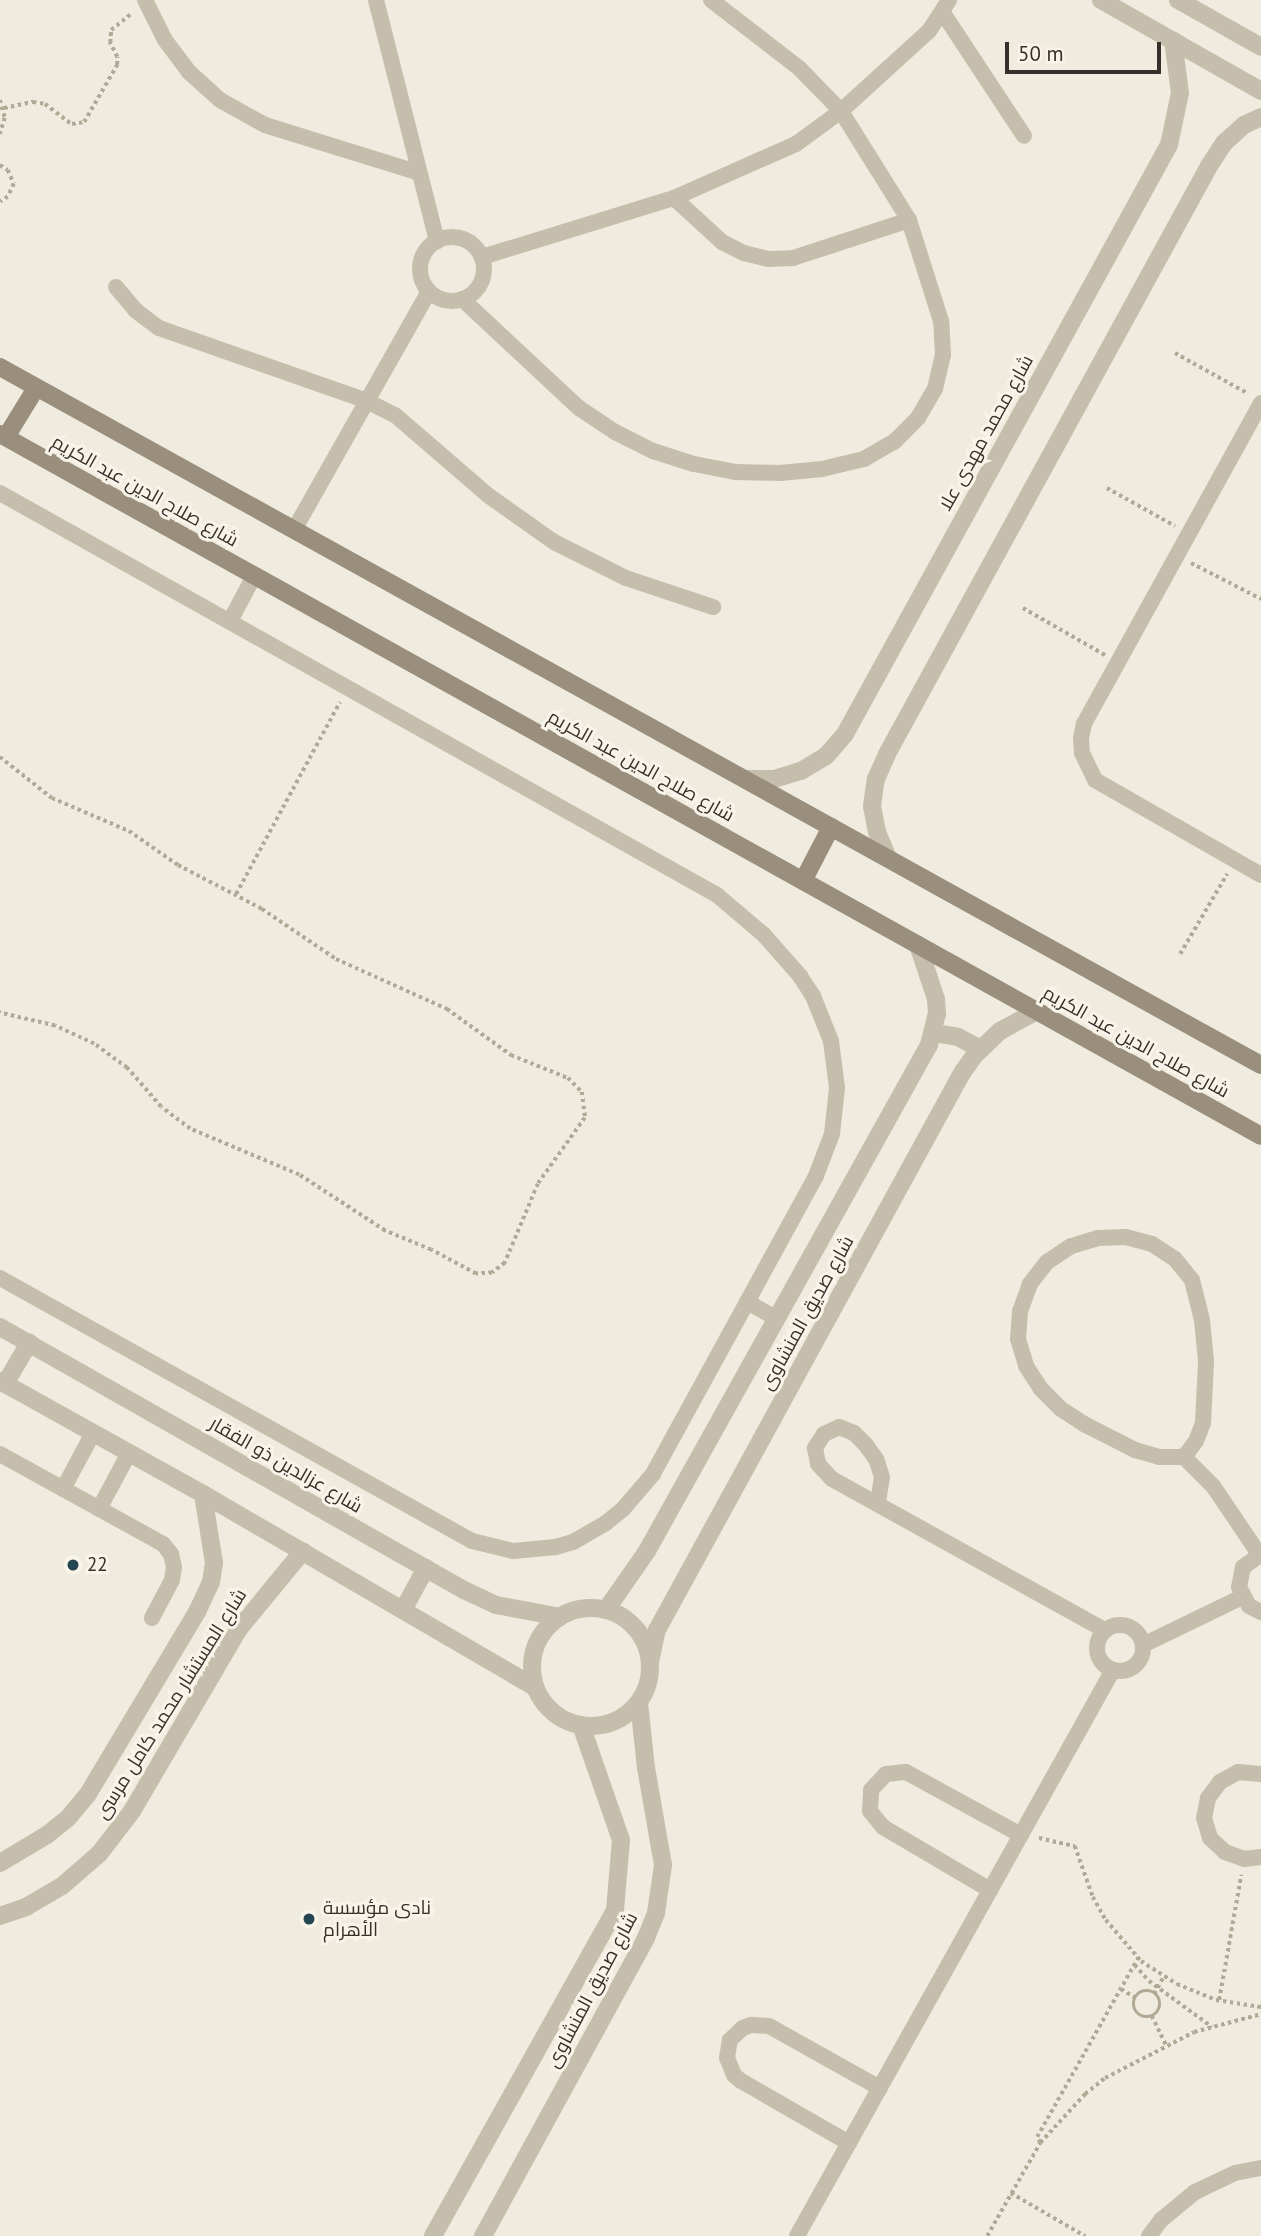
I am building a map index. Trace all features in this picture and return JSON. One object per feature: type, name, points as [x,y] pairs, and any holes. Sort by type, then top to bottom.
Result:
[{"type":"main road","name":"شارع صلاح الدين عبد الكريم","points":[[0,367],[1261,1065]]},
{"type":"main road","points":[[3,435],[36,388]]},
{"type":"main road","name":"شارع صلاح الدين عبد الكريم","points":[[3,435],[1261,1136]]},
{"type":"main road","points":[[803,881],[831,827]]},
{"type":"street","points":[[376,0],[417,172],[437,241]]},
{"type":"street","points":[[462,299],[579,408],[615,432],[653,451],[694,464],[736,472],[780,473],[822,469],[864,459],[894,442],[918,418],[935,389],[943,355],[941,321],[909,220],[842,111],[799,68],[711,0]]},
{"type":"street","points":[[1178,0],[1261,47]]},
{"type":"street","points":[[146,2],[165,40],[189,72],[220,100],[265,125],[417,172]]},
{"type":"street","points":[[1108,2],[1261,91]]},
{"type":"street","points":[[482,257],[674,198],[796,144],[842,111],[929,31],[946,6],[1024,136]]},
{"type":"street","name":"شارع محمد مهدى علا","points":[[745,779],[774,779],[801,771],[825,756],[845,734],[1168,145],[1180,93],[1173,40]]},
{"type":"street","points":[[888,858],[877,832],[872,806],[876,779],[887,754],[1209,166],[1224,143],[1244,125],[1261,117]]},
{"type":"street","points":[[674,198],[722,242],[744,253],[768,259],[793,258],[909,220]]},
{"type":"street","points":[[449,237],[463,239],[474,246],[482,257],[483,277],[472,294],[462,299],[445,300],[429,291],[421,274],[421,264],[429,247],[449,237]]},
{"type":"street","points":[[116,288],[135,310],[159,328],[367,401],[412,427],[489,496],[554,542],[626,578],[713,607]]},
{"type":"street","points":[[294,530],[429,291]]},
{"type":"street","points":[[1256,399],[1189,534],[1084,723],[1081,738],[1087,767],[1108,789],[1261,875]]},
{"type":"street","points":[[0,493],[717,895],[764,935],[800,976],[824,1018],[836,1064],[836,1111],[832,1134],[816,1176],[659,1464],[631,1500],[606,1523],[573,1542],[534,1551],[513,1551],[492,1548],[453,1532],[0,1278]]},
{"type":"street","points":[[230,621],[254,576]]},
{"type":"street","name":"شارع صديق المنشاوى","points":[[606,1610],[647,1551],[934,1033],[936,999],[918,945]]},
{"type":"street","name":"شارع صديق المنشاوى","points":[[650,1662],[657,1630],[962,1073],[1000,1031],[1037,1011]]},
{"type":"street","points":[[934,1033],[958,1037],[981,1049]]},
{"type":"street","points":[[1184,1457],[1196,1441],[1203,1423],[1206,1361],[1202,1320],[1192,1280],[1175,1259],[1152,1244],[1126,1237],[1098,1238],[1071,1246],[1047,1262],[1030,1284],[1020,1311],[1018,1339],[1026,1366],[1041,1389],[1061,1409],[1084,1424],[1135,1450],[1159,1457],[1184,1457],[1213,1486],[1260,1554],[1243,1567],[1239,1587],[1242,1597],[1249,1605],[1261,1612]]},
{"type":"street","points":[[747,1301],[776,1318]]},
{"type":"street","name":"شارع عزالدين ذو الفقار","points":[[0,1327],[426,1569],[496,1605],[560,1617]]},
{"type":"street","points":[[29,1343],[3,1383],[203,1494],[535,1687],[553,1712],[581,1725],[623,1717],[639,1702],[648,1683],[650,1662],[643,1639],[628,1621],[606,1610],[590,1608],[560,1617],[544,1630],[535,1647],[532,1667],[535,1687]]},
{"type":"street","points":[[878,1502],[882,1476],[876,1459],[866,1445],[854,1433],[839,1427],[824,1434],[816,1448],[818,1464],[832,1479],[878,1502],[1104,1630]]},
{"type":"street","points":[[63,1489],[93,1433]]},
{"type":"street","points":[[99,1509],[129,1453]]},
{"type":"street","points":[[0,1454],[163,1544],[171,1554],[173,1580],[152,1618]]},
{"type":"street","name":"شارع المستشار محمد كامل مرسى","points":[[0,1863],[47,1835],[68,1818],[88,1794],[197,1612],[208,1589],[214,1563],[203,1494]]},
{"type":"street","name":"شارع المستشار محمد كامل مرسى","points":[[0,1916],[26,1907],[62,1886],[99,1854],[132,1811],[238,1630],[303,1552]]},
{"type":"street","points":[[403,1610],[426,1569]]},
{"type":"street","points":[[1143,1645],[1242,1597]]},
{"type":"street","points":[[1125,1625],[1138,1632],[1143,1645],[1143,1653],[1135,1666],[1113,1670],[1100,1660],[1097,1653],[1099,1637],[1110,1626],[1125,1625]]},
{"type":"street","points":[[797,2236],[1113,1670]]},
{"type":"street","name":"شارع صديق المنشاوى","points":[[482,2236],[646,1938],[656,1913],[663,1865],[646,1768],[639,1702]]},
{"type":"street","name":"شارع صديق المنشاوى","points":[[433,2236],[615,1910],[621,1840],[581,1725]]},
{"type":"street","points":[[990,1890],[875,1820],[870,1811],[871,1790],[886,1774],[906,1772],[1021,1835]]},
{"type":"street","points":[[1261,1774],[1238,1772],[1220,1782],[1208,1798],[1204,1818],[1210,1838],[1225,1852],[1244,1859],[1261,1857]]},
{"type":"street","points":[[849,2143],[741,2081],[729,2067],[727,2058],[730,2040],[736,2033],[751,2025],[769,2026],[880,2088]]},
{"type":"street","points":[[1149,2236],[1161,2220],[1195,2192],[1235,2174],[1261,2168]]},
{"type":"path","points":[[4,108],[33,102],[45,104],[72,124],[84,122],[117,65],[117,57],[110,43],[111,30],[146,2]]},
{"type":"path","points":[[0,100],[5,118],[0,134]]},
{"type":"path","points":[[0,164],[8,170],[13,184],[8,197],[0,202]]},
{"type":"path","points":[[1175,353],[1256,399]]},
{"type":"path","points":[[1107,488],[1189,534]]},
{"type":"path","points":[[1177,555],[1261,599]]},
{"type":"path","points":[[1023,608],[1119,663]]},
{"type":"path","points":[[236,894],[347,687]]},
{"type":"path","points":[[0,757],[52,799],[111,821],[178,865],[236,894],[336,960],[447,1009],[511,1055],[568,1079],[582,1092],[586,1111],[582,1125],[542,1177],[509,1256],[499,1269],[484,1275],[468,1272],[432,1250],[385,1231],[299,1175],[190,1129],[161,1107],[127,1068],[94,1044],[55,1026],[0,1013]]},
{"type":"path","points":[[1180,954],[1235,860]]},
{"type":"path","points":[[1021,1835],[1075,1846],[1093,1897],[1106,1920],[1138,1958],[1164,1976],[1219,2000],[1261,2007]]},
{"type":"path","points":[[1219,2000],[1244,1859]]},
{"type":"path","points":[[1040,2143],[1037,2137],[1138,1958]]},
{"type":"path","points":[[1135,1965],[1158,1987],[1212,2027]]},
{"type":"path","points":[[1154,1994],[1164,1976]]},
{"type":"path","points":[[1121,1989],[1136,1998]]},
{"type":"path","points":[[1152,2016],[1144,2017],[1135,2011],[1136,1998],[1143,1992],[1154,1994]]},
{"type":"path","points":[[1152,2016],[1159,2004],[1154,1994]]},
{"type":"path","points":[[987,2236],[1040,2143],[1063,2117],[1105,2078],[1166,2045],[1212,2027],[1261,2014]]},
{"type":"path","points":[[1152,2016],[1166,2045]]},
{"type":"path","points":[[1052,2111],[1063,2117]]},
{"type":"path","points":[[1044,2126],[1052,2130]]},
{"type":"path","points":[[1010,2193],[1085,2236]]},
{"type":"place","name":"22","points":[[73,1565]]},
{"type":"place","name":"نادى مؤسسة الأهرام","points":[[309,1919]]}]
